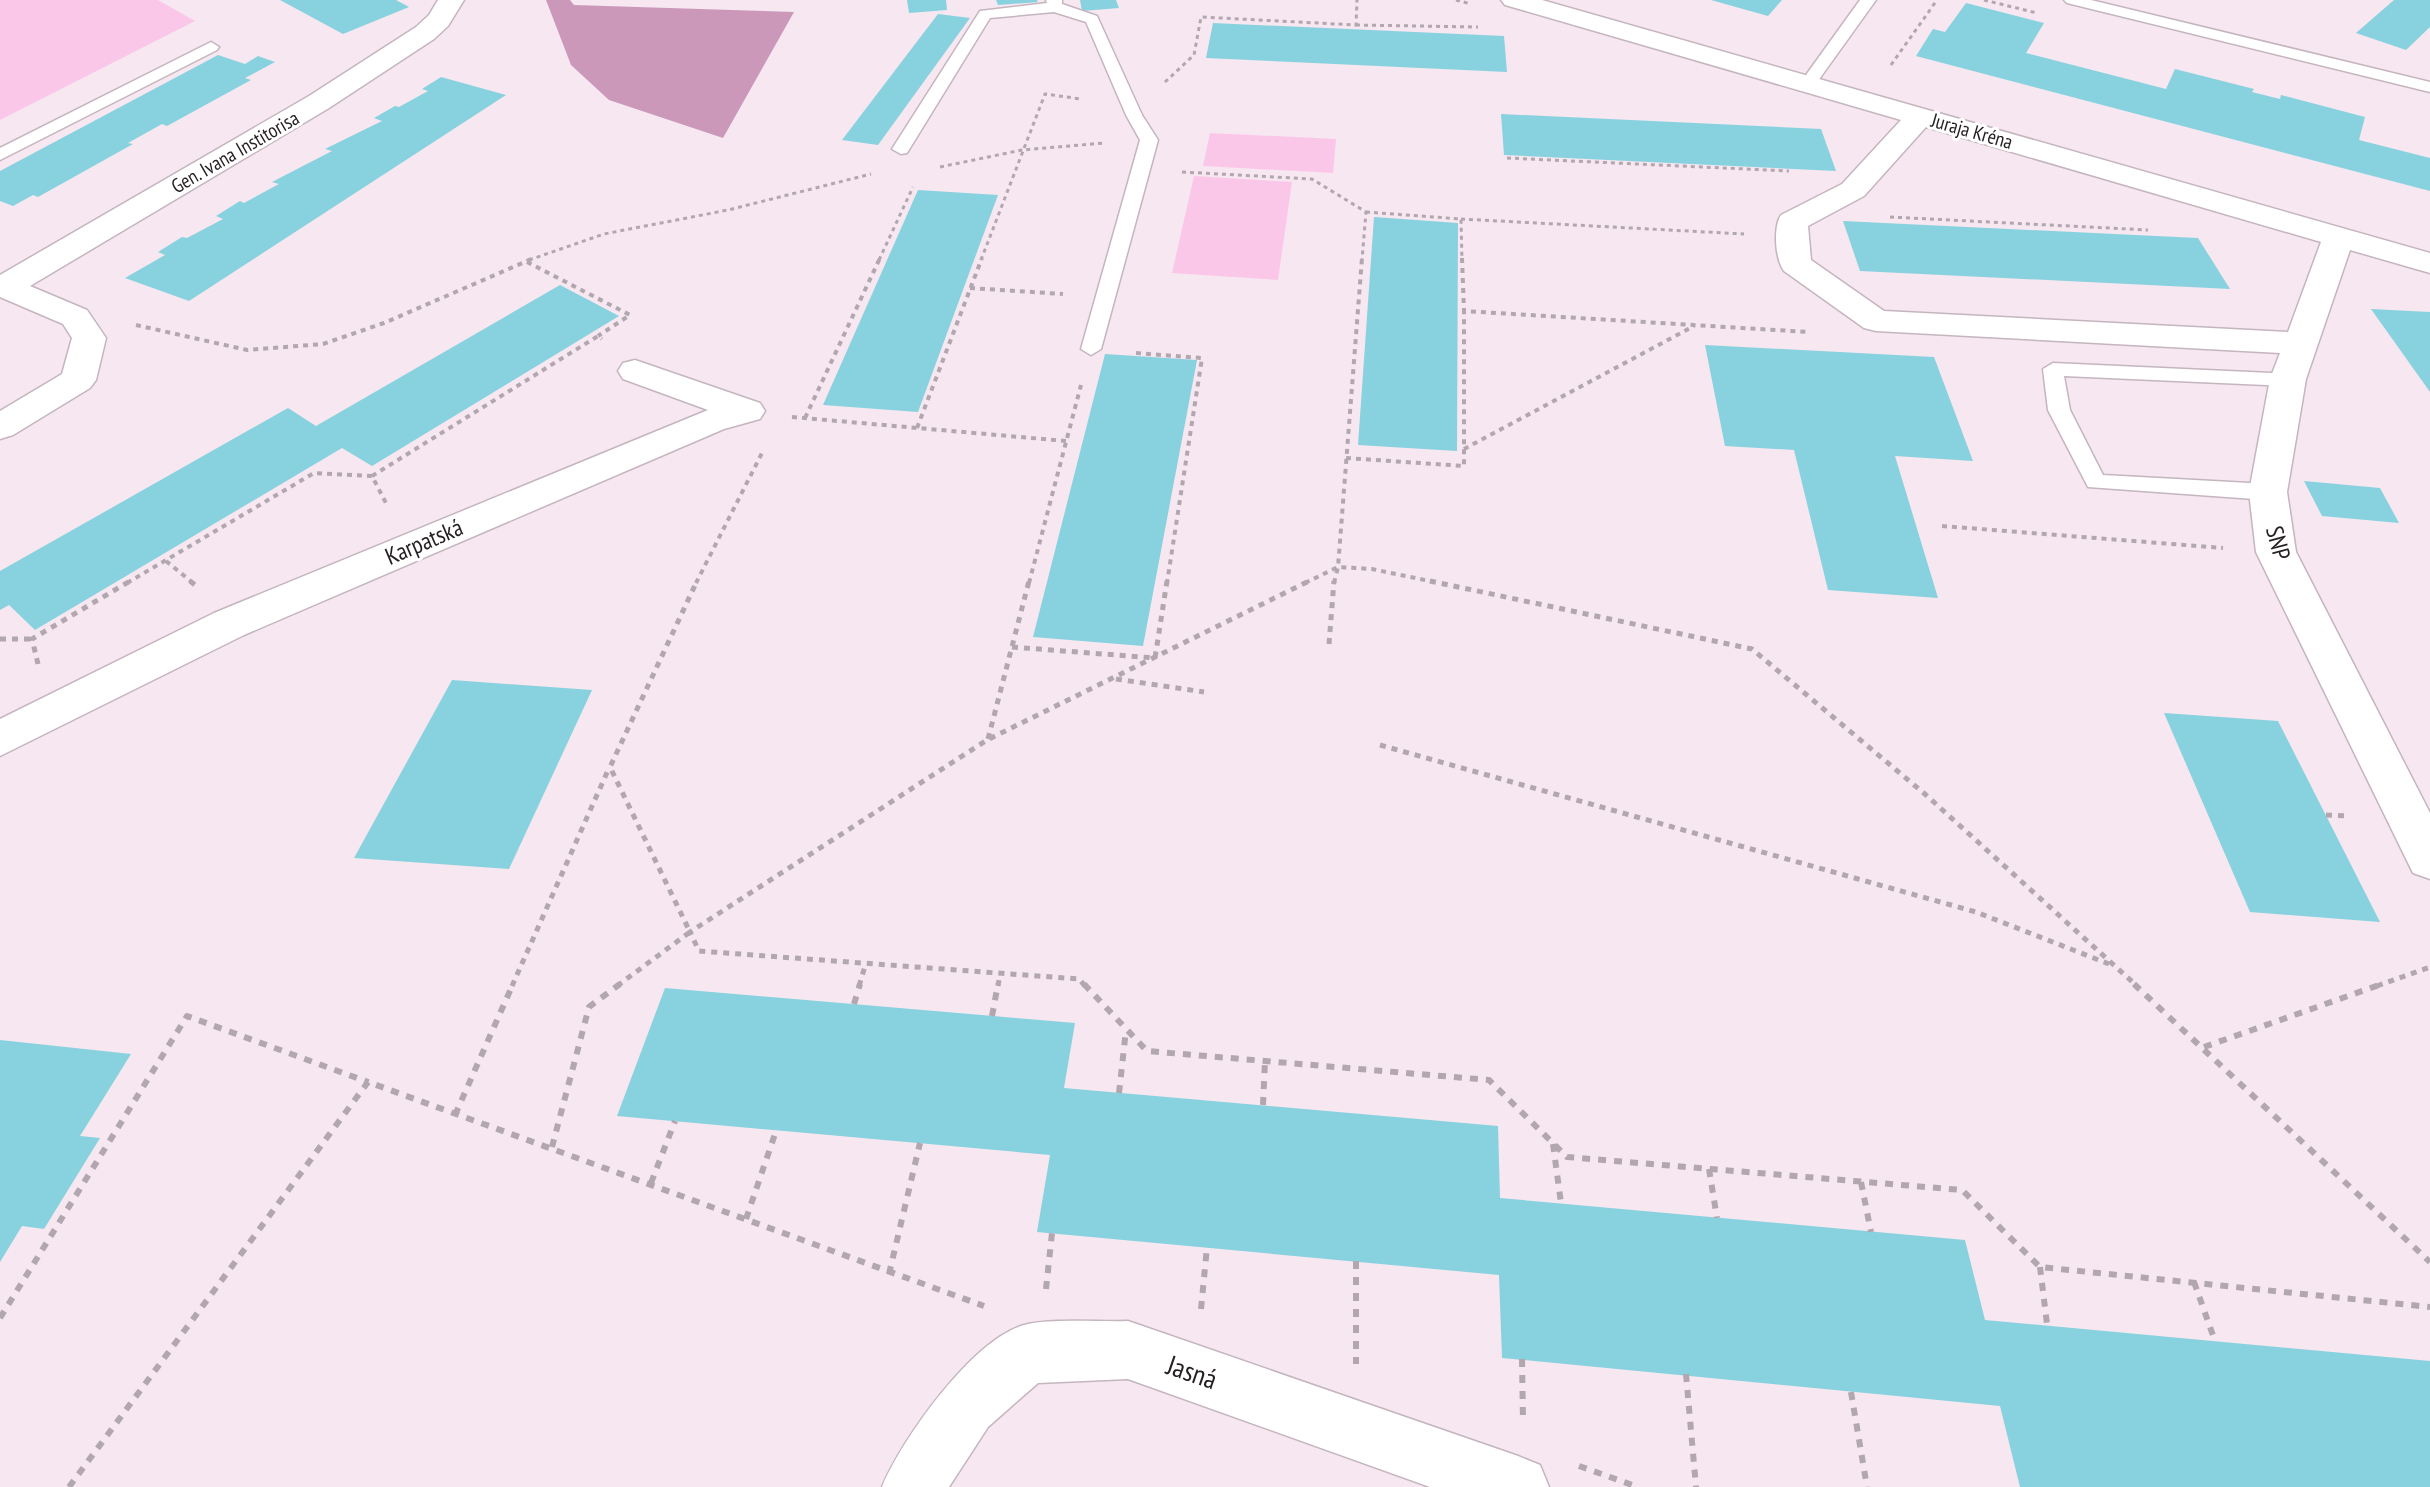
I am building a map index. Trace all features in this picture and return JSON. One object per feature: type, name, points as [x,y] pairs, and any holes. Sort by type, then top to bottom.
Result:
[{"type":"street","name":"Gen. Ivana Institorisa","points":[[2,286],[319,102],[425,33],[439,20],[451,0]]},
{"type":"street","name":"Juraja Kréna","points":[[1514,0],[1809,82],[2430,263]]},
{"type":"street","points":[[1921,115],[1853,190],[1811,217],[1795,264],[1876,321],[2294,361]]},
{"type":"street","name":"SNP","points":[[2339,237],[2294,361],[2268,492],[2276,552],[2425,841]]},
{"type":"street","points":[[0,427],[78,380],[89,338],[75,317],[2,286]]},
{"type":"street","points":[[635,371],[765,414]]},
{"type":"street","name":"Karpatská","points":[[0,739],[229,624],[711,421],[765,414]]},
{"type":"street","name":"Jasná","points":[[913,1487],[967,1406],[1026,1354],[1128,1350],[1536,1460]]},
{"type":"lane","points":[[1809,82],[1868,0]]},
{"type":"lane","points":[[2072,0],[2430,87]]},
{"type":"lane","points":[[901,149],[978,11],[1055,3],[1092,19],[1130,106],[1149,140],[1091,349]]},
{"type":"lane","points":[[0,155],[211,47]]},
{"type":"lane","points":[[2268,492],[2096,482],[2059,410],[2053,369],[2294,361]]},
{"type":"path","points":[[1356,25],[1357,0]]},
{"type":"path","points":[[1889,67],[1937,0]]},
{"type":"path","points":[[917,428],[1045,94],[1139,106],[1194,55],[1201,17],[1476,29],[1486,20]]},
{"type":"path","points":[[89,338],[132,325],[247,350],[323,344],[384,323],[526,261],[604,234],[728,210],[866,174],[921,171],[1022,150],[1149,140]]},
{"type":"path","points":[[901,149],[921,171]]},
{"type":"path","points":[[1507,158],[1799,172],[1811,217]]},
{"type":"path","points":[[1141,170],[1312,179],[1366,212],[1461,219],[1811,217],[2152,230]]},
{"type":"path","points":[[805,418],[921,171]]},
{"type":"path","points":[[1329,644],[1366,212]]},
{"type":"path","points":[[1346,458],[1464,466],[1461,219]]},
{"type":"path","points":[[0,639],[32,639],[314,473],[372,476],[630,315],[526,261]]},
{"type":"path","points":[[970,288],[1104,297]]},
{"type":"path","points":[[1464,311],[1817,333],[1876,321]]},
{"type":"path","points":[[1464,449],[1695,325]]},
{"type":"path","points":[[598,336],[635,371]]},
{"type":"path","points":[[987,740],[1091,349],[1202,358],[1155,658]]},
{"type":"path","points":[[455,1115],[687,600],[765,414],[1066,441]]},
{"type":"path","points":[[372,476],[394,518]]},
{"type":"path","points":[[1942,526],[2276,552]]},
{"type":"path","points":[[552,1147],[589,1007],[690,932],[987,740],[1338,567],[1372,569],[1752,649],[1926,795],[2204,1047],[2430,1262]]},
{"type":"path","points":[[32,639],[39,668]]},
{"type":"path","points":[[1012,647],[1155,658]]},
{"type":"path","points":[[1115,678],[1204,692]]},
{"type":"path","points":[[1380,745],[1976,912],[2114,965]]},
{"type":"path","points":[[610,767],[699,951],[1079,979],[1147,1051],[1489,1080],[1567,1157],[1962,1190],[2040,1267],[2047,1324]]},
{"type":"path","points":[[854,1004],[866,963]]},
{"type":"path","points":[[2204,1047],[2430,967]]},
{"type":"path","points":[[992,1016],[1000,974]]},
{"type":"path","points":[[0,1318],[187,1016],[651,1183],[889,1274],[998,1310]]},
{"type":"path","points":[[1119,1093],[1126,1029]]},
{"type":"path","points":[[1263,1105],[1265,1061]]},
{"type":"path","points":[[69,1487],[368,1082]]},
{"type":"path","points":[[651,1183],[675,1121]]},
{"type":"path","points":[[746,1219],[776,1131]]},
{"type":"path","points":[[889,1274],[920,1143]]},
{"type":"path","points":[[1553,1143],[1561,1203]]},
{"type":"path","points":[[1709,1169],[1717,1218]]},
{"type":"path","points":[[1861,1182],[1871,1232]]},
{"type":"path","points":[[1045,1294],[1052,1233]]},
{"type":"path","points":[[1199,1323],[1207,1247]]},
{"type":"path","points":[[1356,1261],[1356,1370]]},
{"type":"path","points":[[2040,1267],[2430,1307]]},
{"type":"path","points":[[2194,1282],[2215,1341]]},
{"type":"path","points":[[1522,1359],[1536,1460],[1638,1487]]},
{"type":"path","points":[[1686,1374],[1696,1487]]},
{"type":"path","points":[[1851,1392],[1867,1487]]},
{"type":"shaded area","points":[[0,0],[158,0],[195,21],[0,120]]},
{"type":"shaded area","points":[[546,0],[570,0],[574,5],[794,12],[723,138],[609,100],[571,65]]},
{"type":"shaded area","points":[[1210,133],[1336,139],[1333,173],[1203,166]]},
{"type":"shaded area","points":[[1194,176],[1292,182],[1278,280],[1172,273]]},
{"type":"building","points":[[280,0],[396,0],[409,7],[343,34]]},
{"type":"building","points":[[907,0],[946,0],[947,10],[909,13]]},
{"type":"building","points":[[996,0],[1037,0],[1038,2],[998,5]]},
{"type":"building","points":[[1080,0],[1116,0],[1119,8],[1082,11]]},
{"type":"building","points":[[1711,0],[1782,0],[1768,16]]},
{"type":"building","points":[[2394,0],[2430,0],[2430,27],[2406,50],[2356,33]]},
{"type":"building","points":[[1966,3],[2044,23],[2026,53],[2166,89],[2175,69],[2254,89],[2252,92],[2280,99],[2281,95],[2365,117],[2359,140],[2430,158],[2430,191],[1916,56],[1933,29],[1945,32]]},
{"type":"building","points":[[938,14],[970,18],[878,145],[842,140]]},
{"type":"building","points":[[1213,23],[1504,36],[1507,72],[1206,58]]},
{"type":"building","points":[[218,55],[245,64],[258,56],[275,62],[245,78],[251,80],[167,126],[162,124],[128,143],[133,144],[38,197],[33,195],[13,206],[0,201],[0,171]]},
{"type":"building","points":[[441,77],[506,95],[189,301],[125,278],[165,255],[158,252],[182,237],[187,238],[223,219],[216,216],[240,201],[244,203],[279,184],[272,182],[332,151],[325,149],[382,121],[374,118],[428,91],[422,89]]},
{"type":"building","points":[[1501,114],[1821,129],[1836,171],[1504,155]]},
{"type":"building","points":[[918,190],[998,195],[918,412],[823,405]]},
{"type":"building","points":[[1374,217],[1458,223],[1457,451],[1358,445]]},
{"type":"building","points":[[1843,221],[2198,238],[2230,289],[1860,271]]},
{"type":"building","points":[[560,285],[619,316],[372,466],[342,448],[35,630],[9,605],[0,610],[0,571],[288,408],[316,426]]},
{"type":"building","points":[[2371,309],[2430,312],[2430,392]]},
{"type":"building","points":[[1705,345],[1934,357],[1973,461],[1895,456],[1938,598],[1828,590],[1794,450],[1725,446]]},
{"type":"building","points":[[1105,354],[1197,360],[1143,646],[1033,637]]},
{"type":"building","points":[[2304,481],[2380,488],[2399,523],[2322,516]]},
{"type":"building","points":[[452,680],[592,690],[509,869],[354,858]]},
{"type":"building","points":[[2164,713],[2278,721],[2380,922],[2250,912]]},
{"type":"building","points":[[665,988],[1075,1023],[1064,1088],[1498,1126],[1500,1198],[1965,1240],[1985,1320],[2430,1361],[2430,1487],[2020,1487],[2000,1406],[1502,1358],[1499,1275],[1037,1232],[1050,1155],[617,1116]]},
{"type":"building","points":[[0,1040],[131,1054],[80,1136],[100,1138],[44,1229],[22,1226],[0,1262]]}]
